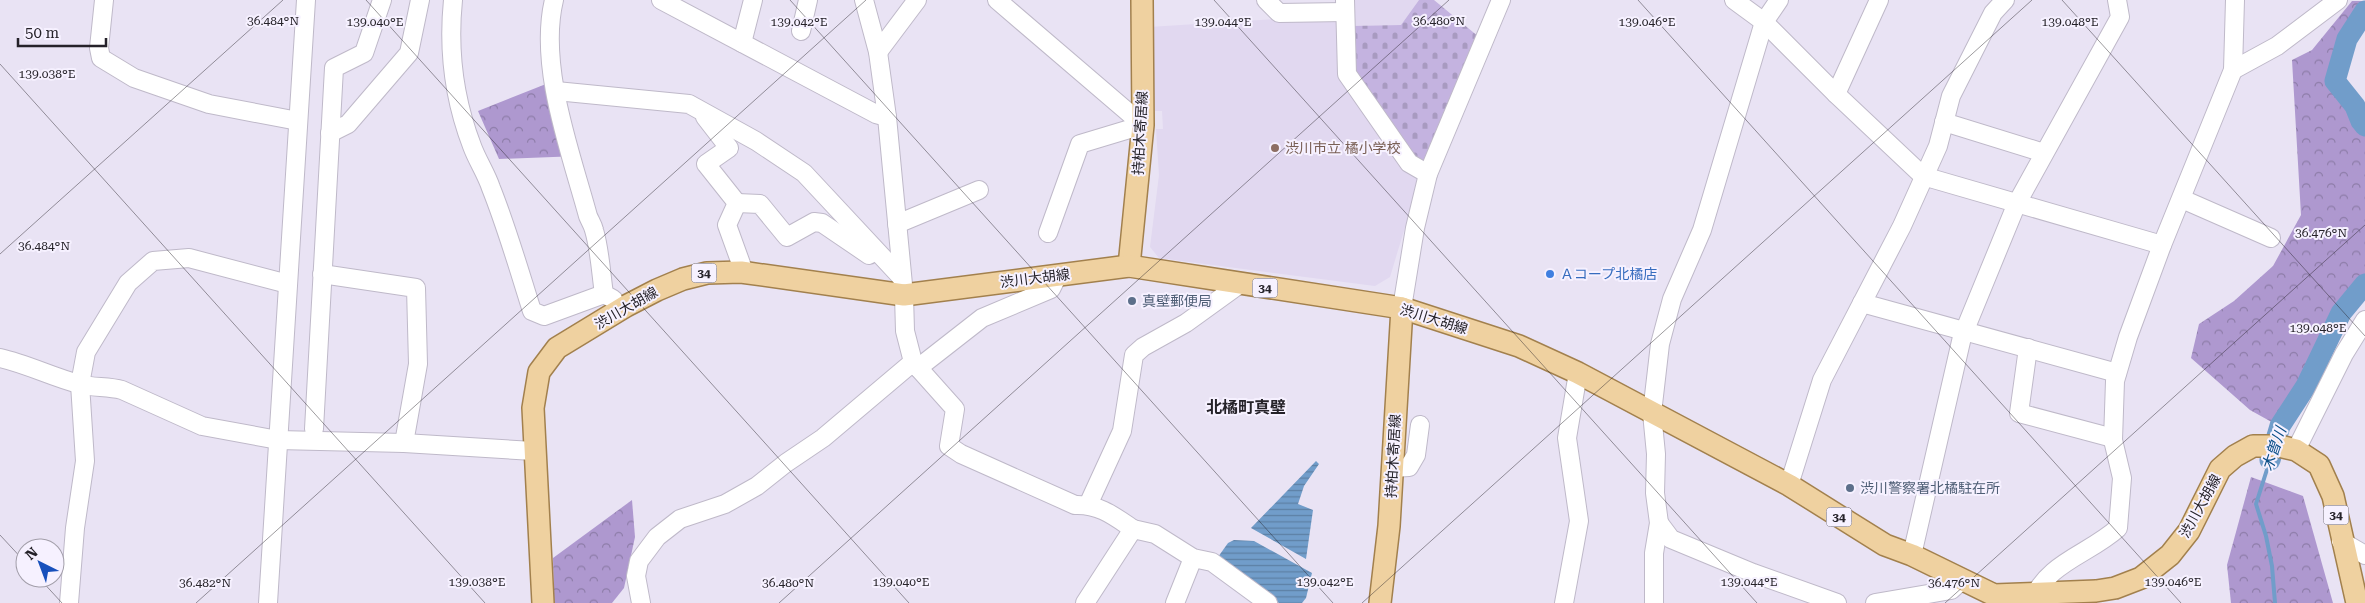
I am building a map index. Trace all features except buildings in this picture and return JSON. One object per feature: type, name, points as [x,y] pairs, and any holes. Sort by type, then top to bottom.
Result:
[{"type":"main road","name":"持柏木寄居線","points":[[1129,266],[1143,126],[1142,0]]},
{"type":"main road","name":"渋川大胡線","points":[[543,603],[534,451],[535,388],[538,372],[558,348],[626,306],[683,279],[708,273],[744,272],[903,286],[1058,275],[1129,266],[1402,308],[1519,346],[1578,373],[1789,485],[1885,545],[1912,555],[1994,595],[2033,598],[2096,591],[2115,588],[2141,578],[2170,555],[2189,531],[2220,468],[2241,452],[2253,446],[2291,449]]},
{"type":"main road","name":"持柏木寄居線","points":[[1380,603],[1389,526],[1402,308]]},
{"type":"main road","name":"34","points":[[2291,449],[2319,466],[2333,496],[2341,541],[2357,603]]},
{"type":"street","points":[[104,0],[99,48],[101,58],[134,78],[209,104],[298,121]]},
{"type":"street","points":[[268,603],[306,0]]},
{"type":"street","points":[[314,429],[334,68],[364,53],[382,0]]},
{"type":"street","points":[[330,133],[348,124],[409,53],[420,0]]},
{"type":"street","points":[[453,0],[450,33],[452,64],[458,97],[472,146],[491,187],[532,310],[544,316],[604,294],[626,306]]},
{"type":"street","points":[[554,0],[550,52],[556,92],[565,137],[594,229],[604,294]]},
{"type":"street","points":[[661,0],[876,114],[887,117]]},
{"type":"street","points":[[742,43],[753,0]]},
{"type":"street","points":[[801,31],[808,0]]},
{"type":"street","points":[[864,0],[878,52],[887,117],[903,286],[905,331],[915,365],[955,409],[950,446],[961,454],[1075,506],[1088,505],[1104,509],[1133,529],[1155,534],[1193,558],[1212,562],[1268,603]]},
{"type":"street","points":[[878,52],[917,0]]},
{"type":"street","points":[[998,0],[1143,126]]},
{"type":"street","points":[[1266,0],[1279,13],[1345,6],[1346,74],[1409,163],[1428,174]]},
{"type":"street","points":[[1402,308],[1428,174],[1501,0]]},
{"type":"street","points":[[1734,0],[1764,22],[1836,94],[1924,176],[2162,245]]},
{"type":"street","points":[[1654,603],[1654,553],[1660,523],[1655,493],[1656,454],[1652,413],[1660,344],[1672,299],[1702,230],[1764,22],[1779,0]]},
{"type":"street","points":[[1836,94],[1879,0]]},
{"type":"street","points":[[1789,485],[1822,380],[1902,226],[1938,146],[1951,96],[1993,13],[2005,0]]},
{"type":"street","points":[[1912,555],[1964,331],[2017,203],[2120,17],[2117,0]]},
{"type":"street","points":[[2033,598],[2055,568],[2104,540],[2118,528],[2122,478],[2113,438],[2117,373],[2162,245],[2233,70],[2235,0]]},
{"type":"street","points":[[2233,70],[2277,46],[2338,0]]},
{"type":"street","points":[[556,92],[689,104],[756,141],[804,173],[879,254],[903,286]]},
{"type":"street","points":[[698,109],[729,148],[706,164],[737,203],[760,204],[787,237],[814,222],[822,222],[873,257],[879,254]]},
{"type":"street","points":[[1944,122],[2044,153]]},
{"type":"street","points":[[1048,233],[1080,144],[1143,126]]},
{"type":"street","points":[[897,224],[979,190]]},
{"type":"street","points":[[2182,199],[2272,238]]},
{"type":"street","points":[[737,203],[727,225],[744,272]]},
{"type":"street","points":[[69,603],[75,528],[85,461],[80,384],[86,352],[128,283],[153,261],[189,258],[288,284]]},
{"type":"street","points":[[322,274],[416,288],[418,364],[404,443]]},
{"type":"street","points":[[642,603],[636,576],[639,561],[657,537],[680,519],[725,504],[758,486],[786,463],[823,438],[915,365],[982,318],[1051,289],[1058,275]]},
{"type":"street","points":[[1088,505],[1122,431],[1134,355],[1143,347],[1186,324],[1240,284]]},
{"type":"street","points":[[1862,303],[2117,373]]},
{"type":"street","points":[[2291,449],[2365,320]]},
{"type":"street","points":[[2028,348],[2019,413],[2113,438]]},
{"type":"street","points":[[0,358],[30,366],[80,384],[112,387],[122,390],[202,426],[278,440],[404,443],[534,451]]},
{"type":"street","points":[[1564,603],[1579,521],[1567,438],[1578,373]]},
{"type":"street","points":[[1392,468],[1409,467],[1416,455],[1420,425]]},
{"type":"street","points":[[1660,523],[1671,539],[1753,573],[1837,603]]},
{"type":"street","points":[[1085,603],[1133,529]]},
{"type":"street","points":[[2341,541],[2365,555]]},
{"type":"street","points":[[1176,603],[1193,558]]},
{"type":"street","points":[[1875,603],[1951,590],[1962,580]]},
{"type":"shaded area","points":[[1350,0],[1419,0],[1401,25],[1350,26]]},
{"type":"shaded area","name":"渋川市立 橘小学校","points":[[1340,18],[1421,174],[1390,277],[1375,286],[1159,258],[1150,247],[1159,175],[1156,129],[1163,129],[1162,111],[1155,111],[1149,27],[1277,19]]},
{"type":"green space","points":[[1419,0],[1434,0],[1479,37],[1423,165],[1412,160],[1351,75],[1350,26],[1401,25]]},
{"type":"green space","points":[[2352,1],[2365,1],[2365,5],[2345,37],[2333,83],[2353,108],[2365,130],[2365,278],[2355,294],[2338,310],[2303,385],[2277,425],[2250,410],[2191,358],[2199,324],[2234,301],[2273,266],[2301,215],[2292,60],[2312,50]]},
{"type":"green space","points":[[546,84],[579,156],[499,159],[478,111]]},
{"type":"green space","points":[[2251,477],[2303,496],[2333,603],[2231,603],[2227,565]]},
{"type":"green space","points":[[632,500],[635,537],[624,588],[612,603],[554,603],[553,558]]},
{"type":"water","points":[[1316,461],[1319,464],[1304,486],[1298,504],[1313,510],[1306,559],[1251,528]]},
{"type":"water","points":[[1234,540],[1254,541],[1312,573],[1306,598],[1302,603],[1279,603],[1218,557],[1228,543]]},
{"type":"waterway","name":"木曽川","points":[[2365,11],[2347,39],[2335,81],[2355,106],[2365,126]]},
{"type":"waterway","name":"木曽川","points":[[2270,460],[2280,426],[2306,386],[2341,313],[2365,284]]},
{"type":"waterway","name":"木曽川","points":[[2270,460],[2256,504],[2266,536],[2272,566],[2275,603]]},
{"type":"place","name":"渋川市立 橘小学校","points":[[1275,148]]},
{"type":"place","name":"Ａコープ北橘店","points":[[1550,274]]},
{"type":"place","name":"真壁郵便局","points":[[1132,301]]},
{"type":"place","name":"渋川警察署北橘駐在所","points":[[1850,488]]},
{"type":"district","name":"北橘町真壁","points":[[1246,407]]}]
